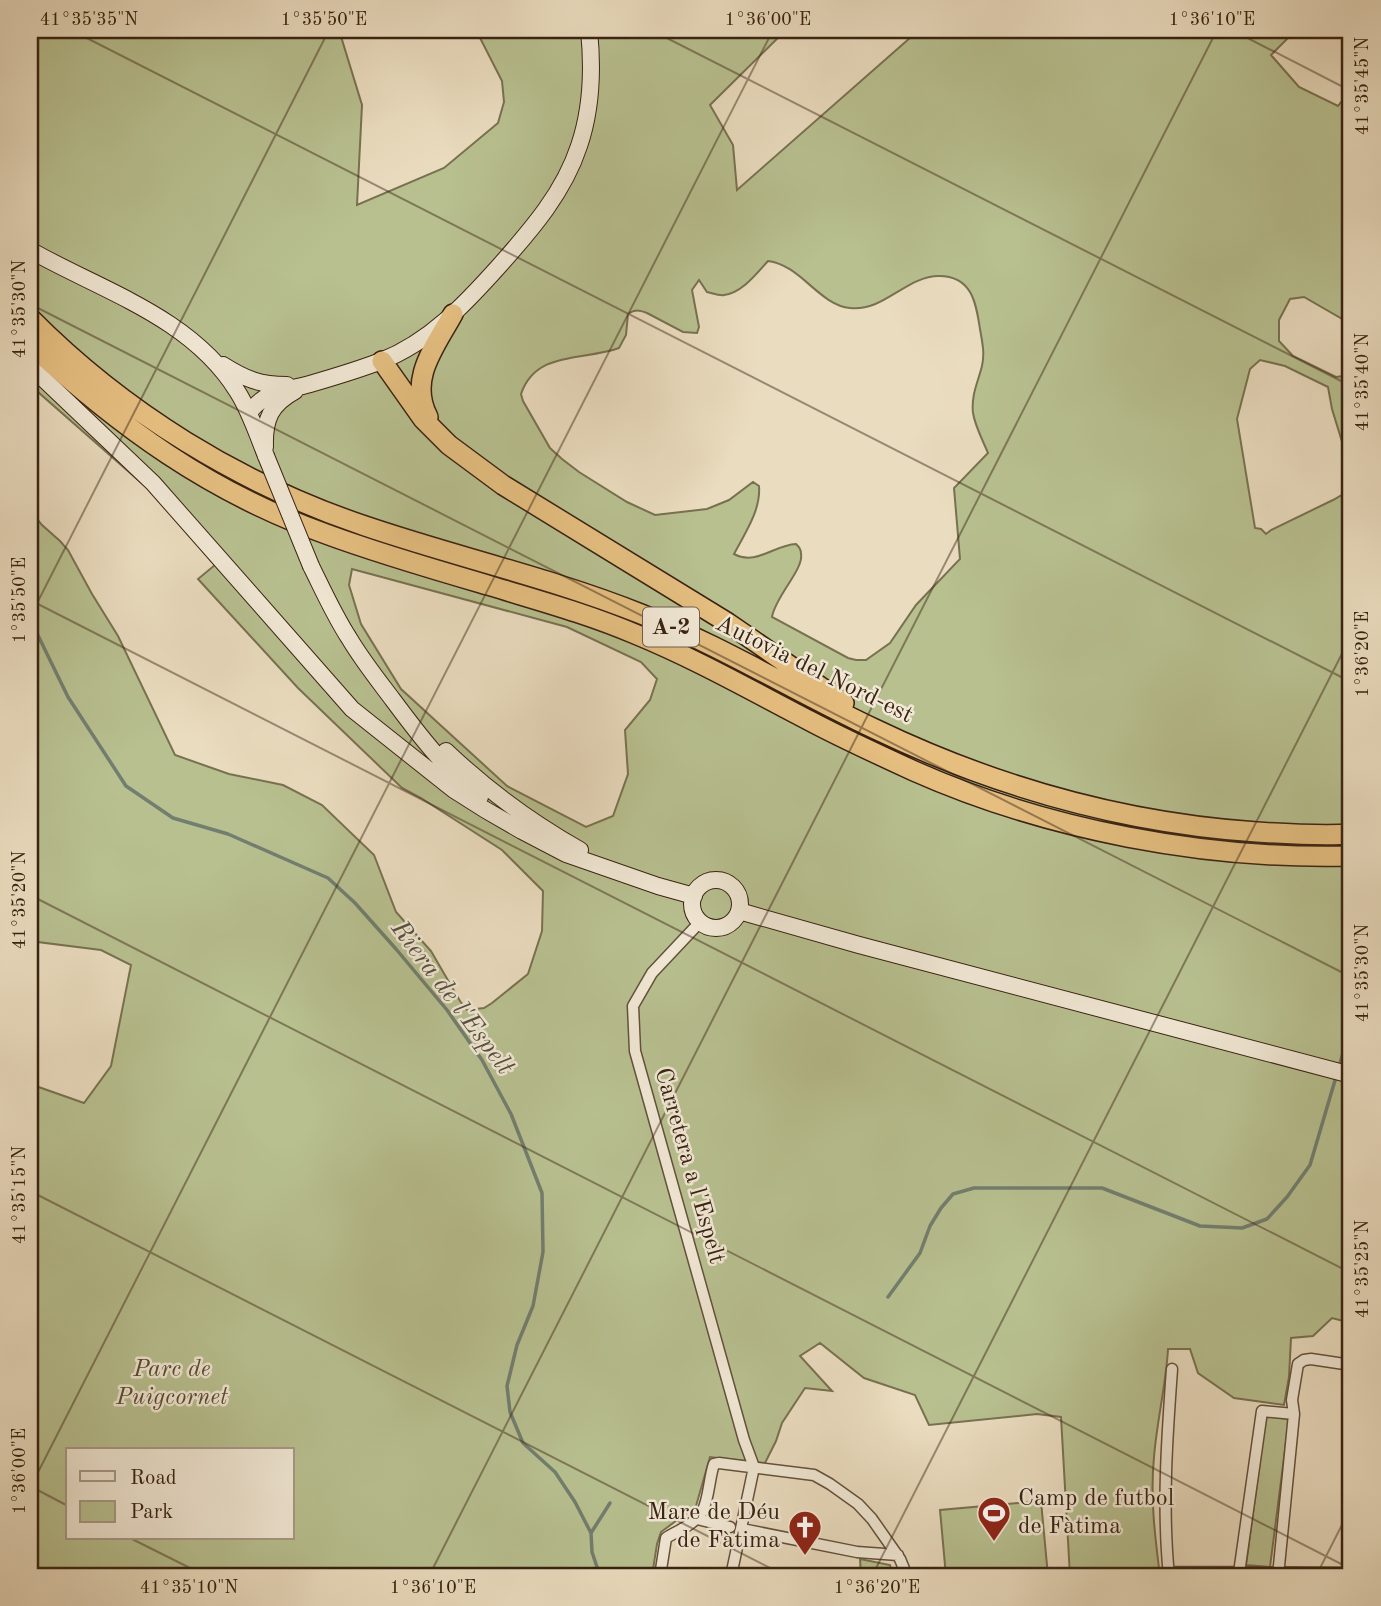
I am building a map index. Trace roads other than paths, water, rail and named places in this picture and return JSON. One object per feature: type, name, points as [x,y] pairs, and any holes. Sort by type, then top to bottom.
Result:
[{"type":"highway","points":[[442,439],[422,407],[421,383],[430,355],[453,314]]},
{"type":"highway","name":"Autovia del Nord-est","points":[[30,318],[79,364],[150,419],[183,441],[254,480],[325,512],[365,526],[536,578],[644,615],[740,660],[870,727],[978,773],[1069,802],[1210,829],[1351,834]]},
{"type":"highway","name":"Autovia del Nord-est","points":[[30,344],[89,397],[149,443],[204,477],[277,514],[385,554],[555,605],[636,634],[720,673],[859,745],[959,789],[1034,814],[1115,834],[1251,853],[1351,856]]},
{"type":"highway","points":[[382,361],[418,413],[442,439],[503,485],[738,630],[843,702],[870,727]]},
{"type":"street","points":[[249,412],[263,398],[273,393],[382,361],[417,344],[462,307],[530,231],[560,188],[579,146],[590,101],[592,58],[589,30]]},
{"type":"street","points":[[30,250],[144,309],[187,337],[213,360],[243,378],[276,385],[307,385]]},
{"type":"street","points":[[213,360],[249,412],[311,566],[331,607],[362,659],[432,751],[474,792],[492,807],[559,850]]},
{"type":"street","points":[[30,366],[153,483],[352,709],[454,790],[512,826],[559,850],[621,874],[694,896]]},
{"type":"street","points":[[266,456],[266,423],[270,415],[281,400],[307,385]]},
{"type":"street","points":[[393,700],[452,757],[509,804],[572,846],[621,874]]},
{"type":"street","points":[[719,880],[726,882],[738,893],[739,911],[730,924],[715,928],[707,926],[695,914],[694,896],[703,884],[719,880]]},
{"type":"street","points":[[739,911],[872,949],[1351,1075]]},
{"type":"street","name":"Carretera a l'Espelt","points":[[701,922],[652,973],[633,1006],[635,1051],[744,1440],[754,1467]]},
{"type":"street","points":[[1278,1575],[1294,1414],[1292,1400],[1298,1364],[1304,1360],[1324,1360],[1351,1365]]},
{"type":"street","points":[[1172,1369],[1165,1484],[1168,1574],[1351,1573]]},
{"type":"street","points":[[1239,1573],[1262,1411],[1294,1414]]},
{"type":"street","points":[[660,1576],[666,1538],[696,1518],[703,1510],[714,1464],[814,1475],[830,1484],[858,1504],[872,1519],[898,1555],[907,1576]]},
{"type":"street","points":[[731,1576],[736,1528],[754,1467]]},
{"type":"street","points":[[696,1518],[858,1552],[898,1555]]},
{"type":"waterway","name":"Riera de l'Espelt","points":[[30,619],[68,697],[126,786],[173,818],[228,834],[328,878],[355,903],[396,949],[447,1010],[482,1060],[511,1114],[542,1193],[543,1252],[533,1306],[517,1345],[507,1386],[510,1412],[523,1443],[555,1472],[575,1502],[591,1533],[592,1552],[600,1576]]},
{"type":"waterway","points":[[1339,1067],[1351,1025]]},
{"type":"waterway","points":[[888,1297],[920,1253],[930,1226],[941,1208],[953,1194],[974,1188],[1102,1188],[1200,1226],[1242,1228],[1267,1219],[1310,1165],[1336,1077]]},
{"type":"waterway","points":[[591,1533],[610,1503]]},
{"type":"place","name":"Camp de futbol de Fàtima","points":[[994,1543]]},
{"type":"place","name":"Mare de Déu de Fàtima","points":[[805,1557]]},
{"type":"park label","name":"Parc de Puigcornet","points":[[172,1384]]}]
